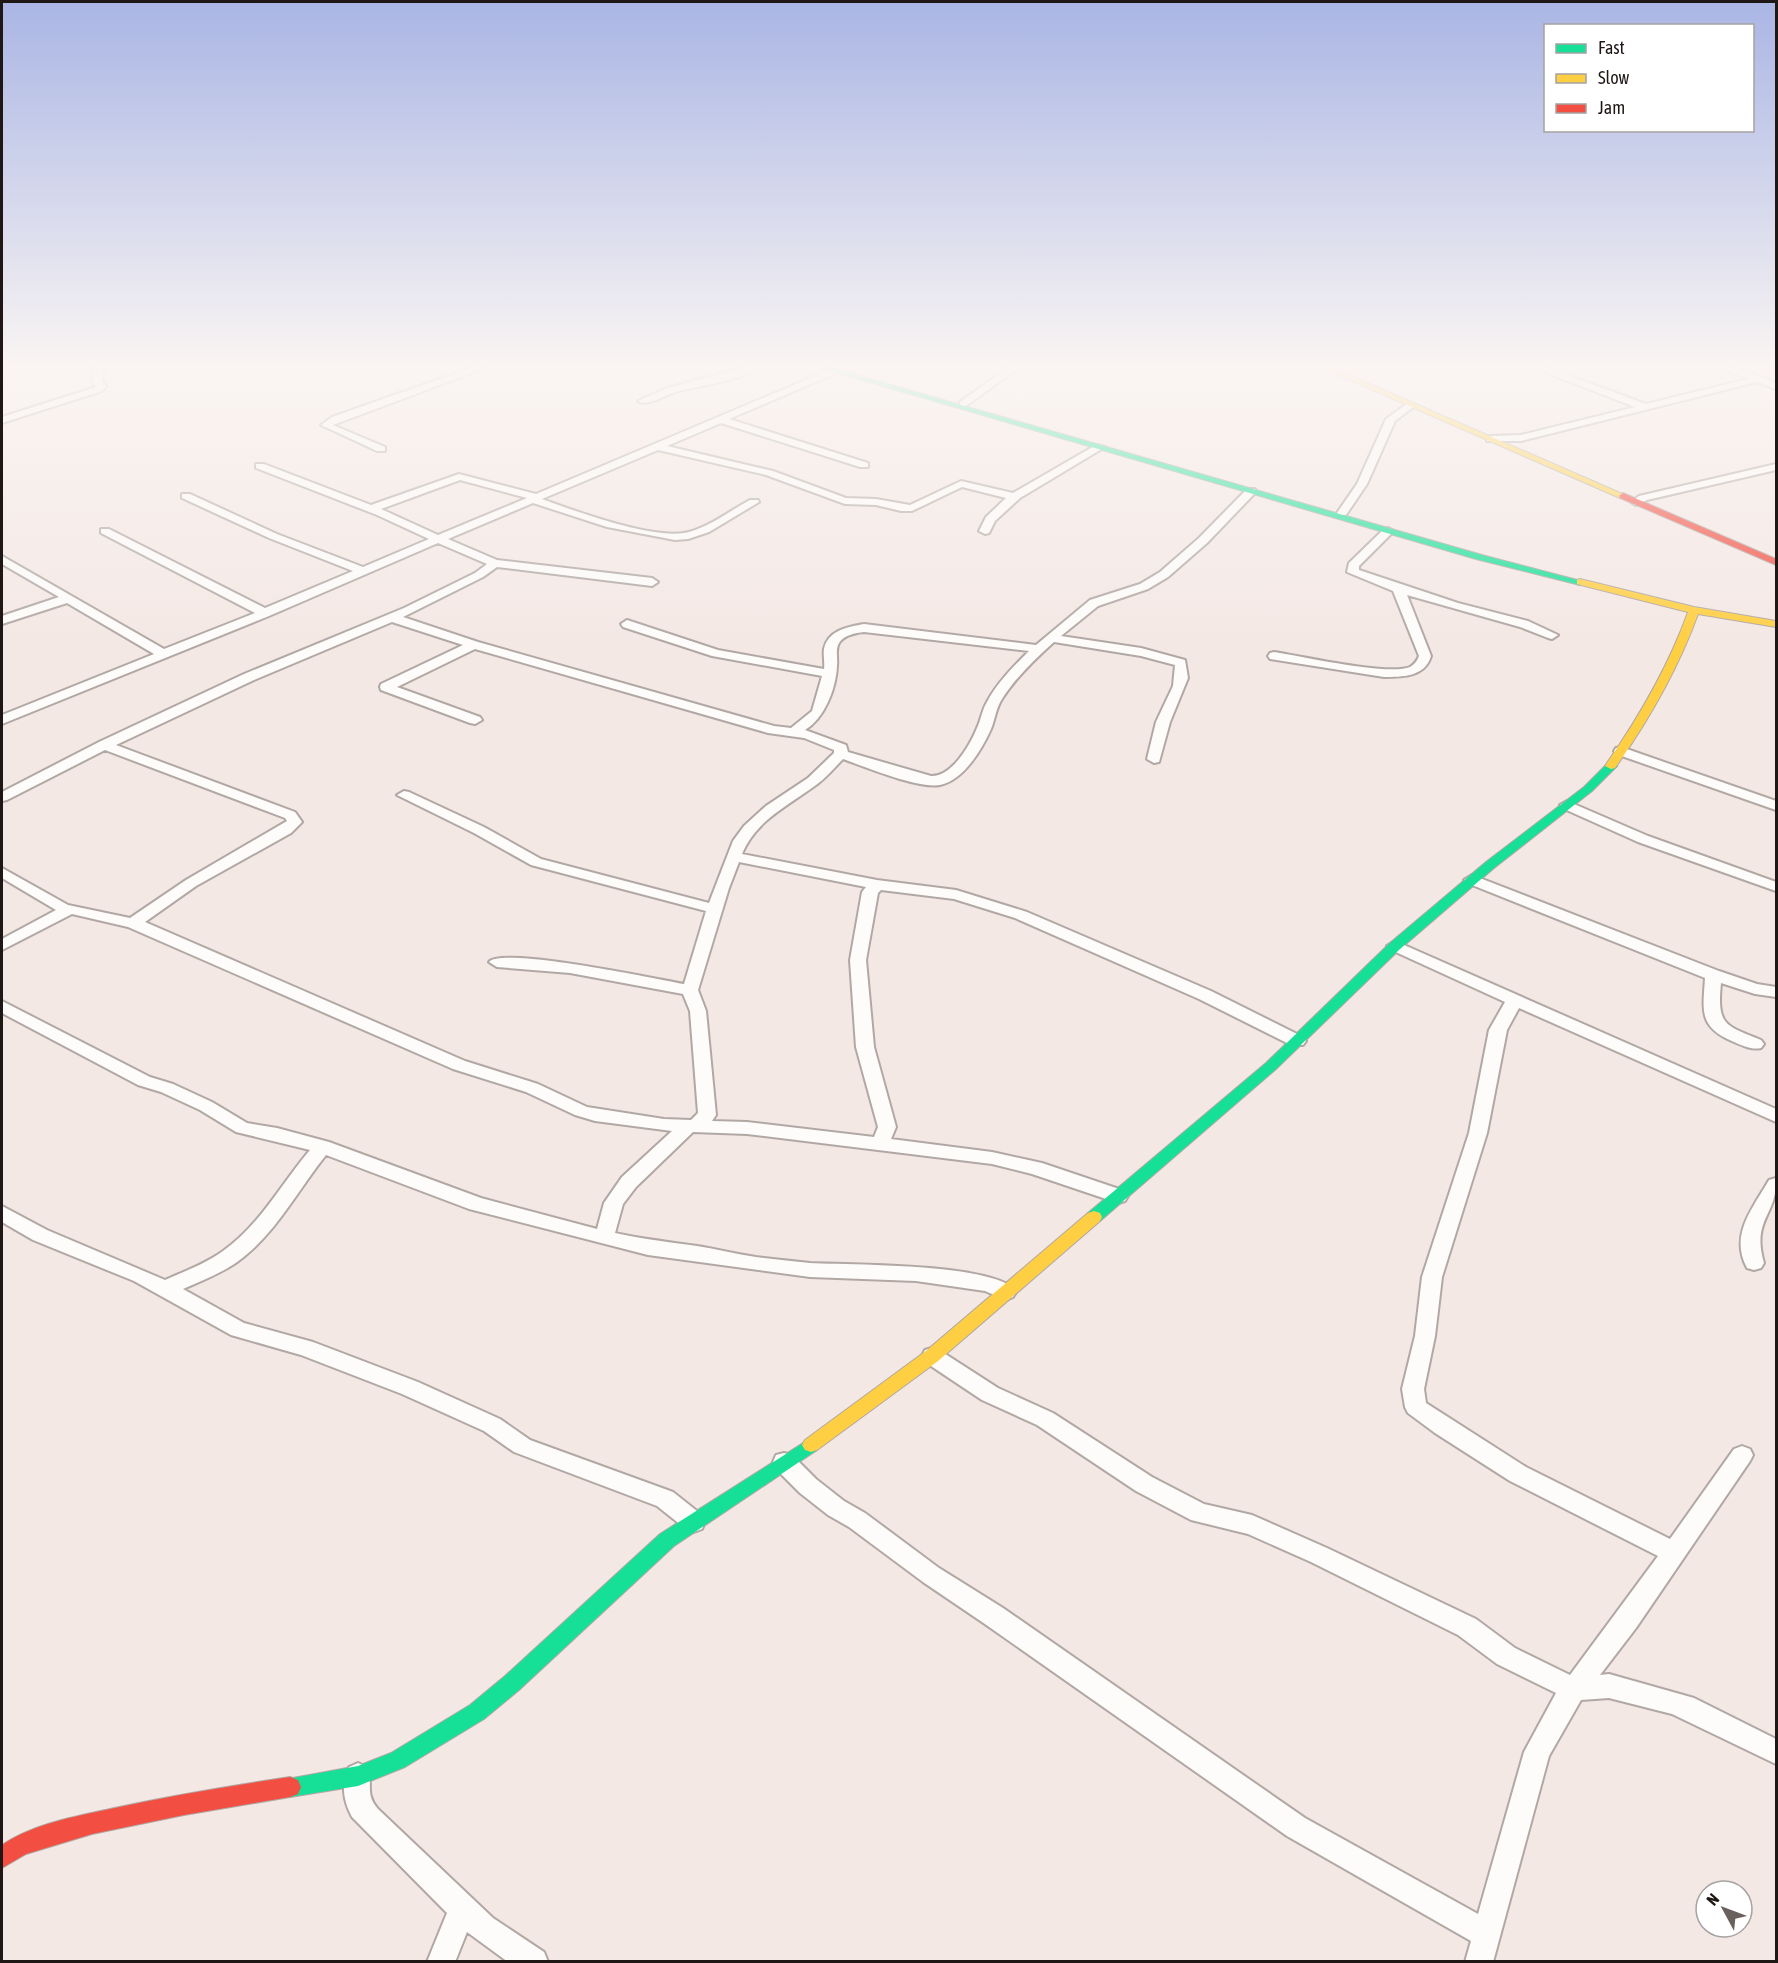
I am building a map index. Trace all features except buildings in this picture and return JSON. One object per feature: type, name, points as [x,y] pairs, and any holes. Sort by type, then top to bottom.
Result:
[{"type":"main road","points":[[1140,459],[1512,565],[1694,610],[1776,622]]},
{"type":"main road","points":[[1150,459],[1587,579],[1679,602],[1776,622]]},
{"type":"main road","points":[[1535,459],[1776,562]]},
{"type":"main road","points":[[2,1857],[8,1850],[41,1837],[95,1823],[212,1799],[358,1776],[398,1760],[477,1712],[512,1683],[643,1560],[694,1522],[817,1441],[932,1356],[1271,1066],[1395,946],[1472,880],[1600,778],[1621,751],[1679,652],[1694,610]]},
{"type":"street","points":[[2,720],[265,613],[626,459]]},
{"type":"street","points":[[709,459],[769,473],[801,487],[845,501],[876,502],[912,508],[961,484],[1012,496]]},
{"type":"street","points":[[844,459],[864,465]]},
{"type":"street","points":[[985,531],[987,522],[1012,496],[1079,459]]},
{"type":"street","points":[[1342,513],[1362,484],[1373,459]]},
{"type":"street","points":[[260,466],[371,509],[466,552],[495,562],[540,570],[652,582]]},
{"type":"street","points":[[1636,502],[1643,498],[1776,467]]},
{"type":"street","points":[[371,509],[459,477],[534,498],[576,515],[677,537],[698,532],[754,502]]},
{"type":"street","points":[[841,754],[931,782],[944,780],[974,749],[986,725],[992,705],[1006,682],[1052,638],[1083,611],[1105,596],[1138,588],[1160,577],[1201,541],[1251,491]]},
{"type":"street","points":[[186,496],[273,536],[363,571]]},
{"type":"street","points":[[105,531],[265,613]]},
{"type":"street","points":[[1388,531],[1353,565],[1352,571],[1398,589],[1524,624],[1552,635]]},
{"type":"street","points":[[2,559],[66,599],[163,654]]},
{"type":"street","points":[[2,797],[104,745],[249,678],[393,618],[479,575],[495,562]]},
{"type":"street","points":[[1274,656],[1384,673],[1416,669],[1424,661],[1425,656],[1398,589]]},
{"type":"street","points":[[2,620],[66,599]]},
{"type":"street","points":[[393,618],[474,645],[773,730],[795,731],[841,748],[841,754],[813,781],[757,821],[740,841],[717,903],[690,990],[698,1011],[707,1115],[629,1182],[614,1203],[604,1238]]},
{"type":"street","points":[[627,624],[717,653],[830,674]]},
{"type":"street","points":[[795,731],[809,722],[818,712],[830,674],[830,649],[833,641],[839,635],[854,629],[895,630],[1040,650]]},
{"type":"street","points":[[1052,638],[1154,655],[1181,663],[1181,680],[1168,704],[1161,725],[1160,744],[1154,759]]},
{"type":"street","points":[[474,645],[386,687],[476,720]]},
{"type":"street","points":[[104,745],[290,815],[295,822],[286,830],[191,883],[133,923]]},
{"type":"street","points":[[1621,751],[1776,806]]},
{"type":"street","points":[[404,795],[479,830],[536,862],[672,898],[717,903]]},
{"type":"street","points":[[1567,805],[1643,839],[1776,887]]},
{"type":"street","points":[[734,857],[877,885],[956,895],[1021,915],[1204,995],[1297,1041]]},
{"type":"street","points":[[2,872],[66,910]]},
{"type":"street","points":[[1472,880],[1713,975],[1755,989],[1776,992]]},
{"type":"street","points":[[877,885],[870,892],[858,960],[865,1047],[887,1127],[880,1145]]},
{"type":"street","points":[[2,945],[66,910],[84,910],[133,923],[459,1065],[532,1088],[581,1111],[625,1121],[747,1128],[953,1152],[1015,1162],[1118,1196]]},
{"type":"street","points":[[1395,946],[1776,1116]]},
{"type":"street","points":[[497,963],[535,963],[573,968],[690,990]]},
{"type":"street","points":[[1713,975],[1710,1005],[1714,1020],[1725,1031],[1755,1044]]},
{"type":"street","points":[[1514,1001],[1498,1029],[1478,1133],[1432,1277],[1425,1336],[1413,1389],[1416,1407],[1443,1427],[1518,1474],[1673,1552]]},
{"type":"street","points":[[2,1006],[144,1081],[167,1088],[206,1106],[234,1125],[322,1147],[476,1204],[648,1248],[695,1252],[753,1264],[810,1270],[916,1274],[988,1284],[1006,1292]]},
{"type":"street","points":[[166,1288],[208,1269],[233,1254],[248,1241],[322,1147]]},
{"type":"street","points":[[1754,1263],[1748,1248],[1748,1231],[1776,1185]]},
{"type":"street","points":[[2,1213],[40,1235],[166,1288],[238,1329],[306,1348],[388,1379],[492,1425],[522,1446],[665,1499],[694,1522]]},
{"type":"street","points":[[932,1356],[990,1394],[1045,1419],[1144,1484],[1199,1513],[1252,1525],[1319,1555],[1467,1627],[1506,1656],[1575,1689],[1609,1686],[1672,1702],[1694,1710],[1776,1752]]},
{"type":"street","points":[[1479,1962],[1527,1796],[1537,1752],[1560,1710],[1627,1620],[1742,1455]]},
{"type":"street","points":[[784,1462],[808,1486],[836,1508],[857,1520],[931,1575],[994,1616],[1296,1827],[1486,1934]]},
{"type":"street","points":[[358,1776],[355,1790],[357,1805],[483,1928],[534,1962]]},
{"type":"street","points":[[441,1962],[453,1929],[464,1911]]},
{"type":"traffic: fast","points":[[1138,459],[1479,557],[1580,582]]},
{"type":"traffic: fast","points":[[1094,1217],[1271,1066],[1395,946],[1490,865],[1588,789],[1611,766]]},
{"type":"traffic: fast","points":[[290,1787],[358,1776],[398,1760],[477,1712],[512,1683],[667,1540],[811,1445]]},
{"type":"traffic: slow","points":[[1536,459],[1623,496]]},
{"type":"traffic: slow","points":[[1580,582],[1694,610],[1776,624]]},
{"type":"traffic: slow","points":[[1611,766],[1634,733],[1679,652],[1694,610]]},
{"type":"traffic: slow","points":[[811,1445],[932,1356],[1094,1217]]},
{"type":"traffic: jam","points":[[1623,496],[1776,562]]},
{"type":"traffic: jam","points":[[2,1857],[20,1845],[92,1823],[184,1804],[290,1787]]}]
